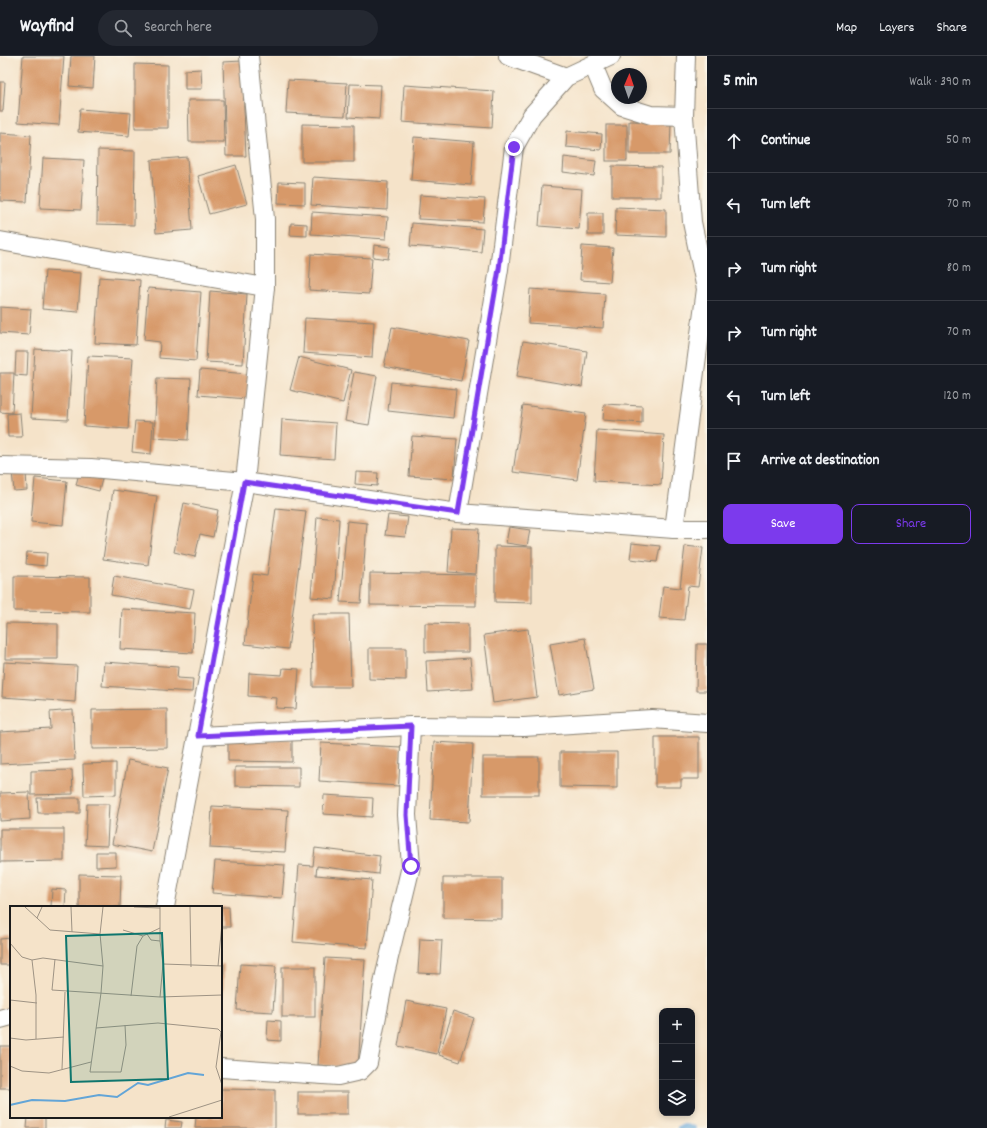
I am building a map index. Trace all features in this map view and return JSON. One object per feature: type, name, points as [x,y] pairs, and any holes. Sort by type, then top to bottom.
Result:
[{"type":"street","points":[[165,906],[244,482],[265,287],[265,219],[249,56]]},
{"type":"street","points":[[508,56],[566,77]]},
{"type":"street","points":[[458,513],[499,269],[514,147],[532,115],[566,77],[610,56]]},
{"type":"street","points":[[674,529],[706,289],[692,222],[684,116],[686,56]]},
{"type":"street","points":[[593,65],[603,89],[622,106],[651,115],[684,116]]},
{"type":"street","points":[[0,241],[265,287]]},
{"type":"street","points":[[0,466],[91,468],[244,482],[458,513],[674,529],[707,529]]},
{"type":"street","points":[[198,736],[411,726],[524,727],[652,719],[707,723]]},
{"type":"street","points":[[222,1068],[338,1076],[360,1071],[368,1063],[385,974],[411,866],[407,815],[411,726]]},
{"type":"street","points":[[0,1019],[10,1016]]},
{"type":"building","points":[[23,56],[64,56],[59,125],[18,122]]},
{"type":"building","points":[[71,56],[95,56],[93,88],[69,86]]},
{"type":"building","points":[[242,61],[246,156],[226,156],[223,62]]},
{"type":"building","points":[[135,64],[168,65],[168,128],[135,128]]},
{"type":"building","points":[[201,69],[202,89],[185,89],[185,70]]},
{"type":"building","points":[[288,80],[347,83],[345,116],[286,113]]},
{"type":"building","points":[[0,82],[5,82],[3,111],[0,111]]},
{"type":"building","points":[[350,84],[381,85],[379,119],[348,117]]},
{"type":"building","points":[[404,85],[494,91],[492,128],[402,122]]},
{"type":"building","points":[[188,100],[223,100],[224,142],[189,142]]},
{"type":"building","points":[[80,109],[131,113],[129,136],[78,132]]},
{"type":"building","points":[[629,121],[671,122],[670,154],[629,154]]},
{"type":"building","points":[[302,124],[354,125],[354,162],[302,162]]},
{"type":"building","points":[[606,125],[627,125],[627,161],[606,161]]},
{"type":"building","points":[[567,131],[602,134],[601,150],[566,147]]},
{"type":"building","points":[[0,133],[31,135],[27,202],[0,201]]},
{"type":"building","points":[[414,137],[474,142],[471,185],[411,180]]},
{"type":"building","points":[[98,150],[135,151],[134,225],[97,224]]},
{"type":"building","points":[[187,157],[192,230],[156,233],[151,160]]},
{"type":"building","points":[[564,157],[596,161],[594,176],[563,172]]},
{"type":"building","points":[[43,158],[84,160],[81,210],[40,208]]},
{"type":"building","points":[[236,165],[247,204],[209,214],[198,176]]},
{"type":"building","points":[[612,166],[661,167],[661,197],[612,197]]},
{"type":"building","points":[[313,177],[388,182],[387,210],[311,205]]},
{"type":"building","points":[[279,182],[305,183],[305,204],[278,203]]},
{"type":"building","points":[[542,186],[582,189],[579,229],[539,226]]},
{"type":"building","points":[[420,195],[485,199],[483,222],[418,219]]},
{"type":"building","points":[[616,207],[666,209],[666,237],[615,235]]},
{"type":"building","points":[[312,212],[388,217],[386,239],[311,234]]},
{"type":"building","points":[[588,213],[603,213],[603,235],[588,235]]},
{"type":"building","points":[[291,223],[307,224],[307,236],[290,235]]},
{"type":"building","points":[[412,223],[483,229],[481,252],[410,246]]},
{"type":"building","points":[[374,245],[390,247],[388,259],[373,257]]},
{"type":"building","points":[[582,246],[613,248],[610,282],[580,280]]},
{"type":"building","points":[[311,254],[372,258],[369,294],[309,290]]},
{"type":"building","points":[[45,271],[81,273],[78,312],[42,309]]},
{"type":"building","points":[[99,277],[140,280],[136,345],[95,343]]},
{"type":"building","points":[[148,288],[201,292],[196,361],[159,358],[160,342],[144,340]]},
{"type":"building","points":[[530,289],[605,294],[603,328],[528,323]]},
{"type":"building","points":[[210,291],[247,294],[243,364],[206,362]]},
{"type":"building","points":[[0,307],[31,309],[29,335],[0,333]]},
{"type":"building","points":[[305,318],[374,322],[372,358],[303,353]]},
{"type":"building","points":[[392,327],[469,341],[461,381],[384,367]]},
{"type":"building","points":[[523,341],[587,351],[582,387],[517,376]]},
{"type":"building","points":[[35,349],[72,351],[68,420],[31,418]]},
{"type":"building","points":[[16,352],[28,352],[27,376],[15,375]]},
{"type":"building","points":[[88,356],[133,358],[128,429],[84,426]]},
{"type":"building","points":[[299,357],[351,370],[343,403],[290,390]]},
{"type":"building","points":[[200,370],[249,374],[247,399],[198,395]]},
{"type":"building","points":[[354,372],[377,376],[369,425],[345,421]]},
{"type":"building","points":[[0,373],[14,373],[12,413],[0,412]]},
{"type":"building","points":[[157,378],[191,379],[188,440],[154,438]]},
{"type":"building","points":[[391,382],[456,389],[453,418],[388,411]]},
{"type":"building","points":[[604,404],[642,406],[642,423],[603,420]]},
{"type":"building","points":[[523,405],[586,414],[577,480],[513,472]]},
{"type":"building","points":[[20,413],[22,437],[8,437],[7,414]]},
{"type":"building","points":[[282,419],[336,423],[334,459],[280,455]]},
{"type":"building","points":[[135,421],[153,422],[151,454],[132,452]]},
{"type":"building","points":[[597,430],[664,435],[661,485],[594,481]]},
{"type":"building","points":[[412,436],[457,439],[454,479],[409,476]]},
{"type":"building","points":[[26,471],[27,490],[14,491],[12,472]]},
{"type":"building","points":[[356,472],[378,473],[377,486],[355,484]]},
{"type":"building","points":[[79,473],[102,479],[99,491],[76,485]]},
{"type":"building","points":[[35,478],[67,481],[63,525],[31,522]]},
{"type":"building","points":[[113,490],[157,496],[148,565],[103,559]]},
{"type":"building","points":[[184,503],[218,510],[213,537],[200,534],[195,557],[174,552]]},
{"type":"building","points":[[276,508],[306,511],[288,649],[245,644],[253,574],[267,576]]},
{"type":"building","points":[[388,515],[408,517],[405,537],[385,535]]},
{"type":"building","points":[[317,517],[339,519],[334,599],[311,597]]},
{"type":"building","points":[[347,521],[367,523],[361,603],[340,602]]},
{"type":"building","points":[[509,527],[530,530],[527,546],[506,543]]},
{"type":"building","points":[[451,528],[479,529],[476,574],[448,572]]},
{"type":"building","points":[[632,543],[660,546],[657,562],[630,559]]},
{"type":"building","points":[[495,546],[532,547],[532,603],[495,602]]},
{"type":"building","points":[[685,546],[703,548],[698,587],[688,586],[684,620],[659,618],[663,586],[680,588]]},
{"type":"building","points":[[27,552],[47,553],[46,566],[26,564]]},
{"type":"building","points":[[370,573],[476,575],[476,606],[370,605]]},
{"type":"building","points":[[14,576],[90,577],[90,612],[14,611]]},
{"type":"building","points":[[114,576],[194,590],[190,609],[111,595]]},
{"type":"building","points":[[122,609],[195,613],[193,653],[120,649]]},
{"type":"building","points":[[312,614],[349,614],[351,687],[313,687]]},
{"type":"building","points":[[6,623],[58,624],[58,659],[5,659]]},
{"type":"building","points":[[425,623],[468,624],[468,652],[425,652]]},
{"type":"building","points":[[528,629],[537,697],[493,703],[484,635]]},
{"type":"building","points":[[585,638],[594,689],[559,695],[550,644]]},
{"type":"building","points":[[697,644],[707,644],[707,691],[696,691]]},
{"type":"building","points":[[369,648],[406,648],[406,680],[369,679]]},
{"type":"building","points":[[470,658],[473,689],[428,692],[426,661]]},
{"type":"building","points":[[4,662],[77,666],[75,702],[2,697]]},
{"type":"building","points":[[104,662],[178,667],[177,678],[193,679],[192,692],[102,686]]},
{"type":"building","points":[[283,668],[299,669],[296,709],[276,708],[277,698],[248,696],[249,673],[282,675]]},
{"type":"building","points":[[167,709],[167,748],[92,749],[92,710]]},
{"type":"building","points":[[73,710],[75,760],[0,764],[0,732],[51,729],[50,712]]},
{"type":"building","points":[[655,737],[699,737],[699,779],[681,779],[681,787],[655,787]]},
{"type":"building","points":[[228,739],[292,739],[292,762],[228,761]]},
{"type":"building","points":[[434,742],[473,744],[469,822],[430,820]]},
{"type":"building","points":[[321,743],[401,747],[399,786],[319,781]]},
{"type":"building","points":[[560,752],[617,752],[617,788],[560,787]]},
{"type":"building","points":[[483,757],[539,757],[539,795],[483,795]]},
{"type":"building","points":[[128,760],[168,768],[152,852],[112,844]]},
{"type":"building","points":[[116,763],[116,795],[84,796],[83,764]]},
{"type":"building","points":[[235,767],[299,767],[299,787],[235,786]]},
{"type":"building","points":[[72,770],[73,794],[31,795],[31,771]]},
{"type":"building","points":[[29,792],[30,819],[0,821],[0,793]]},
{"type":"building","points":[[324,795],[373,798],[372,817],[323,814]]},
{"type":"building","points":[[37,798],[80,798],[80,813],[38,813]]},
{"type":"building","points":[[87,804],[109,804],[107,846],[85,845]]},
{"type":"building","points":[[212,806],[288,810],[285,852],[210,848]]},
{"type":"building","points":[[0,829],[64,829],[64,861],[0,862]]},
{"type":"building","points":[[315,848],[380,856],[378,874],[317,866],[316,875],[372,880],[367,948],[293,942],[299,865],[313,866]]},
{"type":"building","points":[[96,852],[116,852],[116,866],[96,867]]},
{"type":"building","points":[[215,861],[285,865],[282,898],[212,893]]},
{"type":"building","points":[[79,874],[121,875],[120,906],[79,906]]},
{"type":"building","points":[[443,878],[502,878],[502,919],[443,918]]},
{"type":"building","points":[[52,889],[66,890],[65,906],[51,906]]},
{"type":"building","points":[[222,907],[229,907],[230,927],[222,927]]},
{"type":"building","points":[[10,938],[10,965],[0,965],[0,939]]},
{"type":"building","points":[[420,939],[442,940],[440,974],[418,973]]},
{"type":"building","points":[[325,958],[365,960],[358,1068],[318,1065]]},
{"type":"building","points":[[222,964],[224,964],[223,1002]]},
{"type":"building","points":[[240,964],[276,966],[273,1012],[237,1010]]},
{"type":"building","points":[[282,967],[315,967],[315,1017],[282,1017]]},
{"type":"building","points":[[406,1001],[446,1009],[437,1054],[398,1046]]},
{"type":"building","points":[[453,1011],[474,1018],[460,1062],[439,1055]]},
{"type":"building","points":[[268,1020],[281,1021],[281,1041],[267,1040]]},
{"type":"building","points":[[0,1046],[10,1046],[10,1088],[0,1088]]},
{"type":"building","points":[[222,1089],[275,1090],[275,1128],[195,1128],[196,1118],[222,1118]]},
{"type":"building","points":[[298,1092],[348,1092],[348,1114],[298,1114]]},
{"type":"building","points":[[28,1118],[45,1118],[45,1128],[27,1128]]},
{"type":"building","points":[[166,1120],[182,1122],[181,1128],[165,1128]]},
{"type":"waterway","points":[[680,1128],[693,1128]]},
{"type":"route","points":[[411,866],[407,815],[411,726],[198,736],[244,482],[458,513],[499,269],[514,147]]}]
